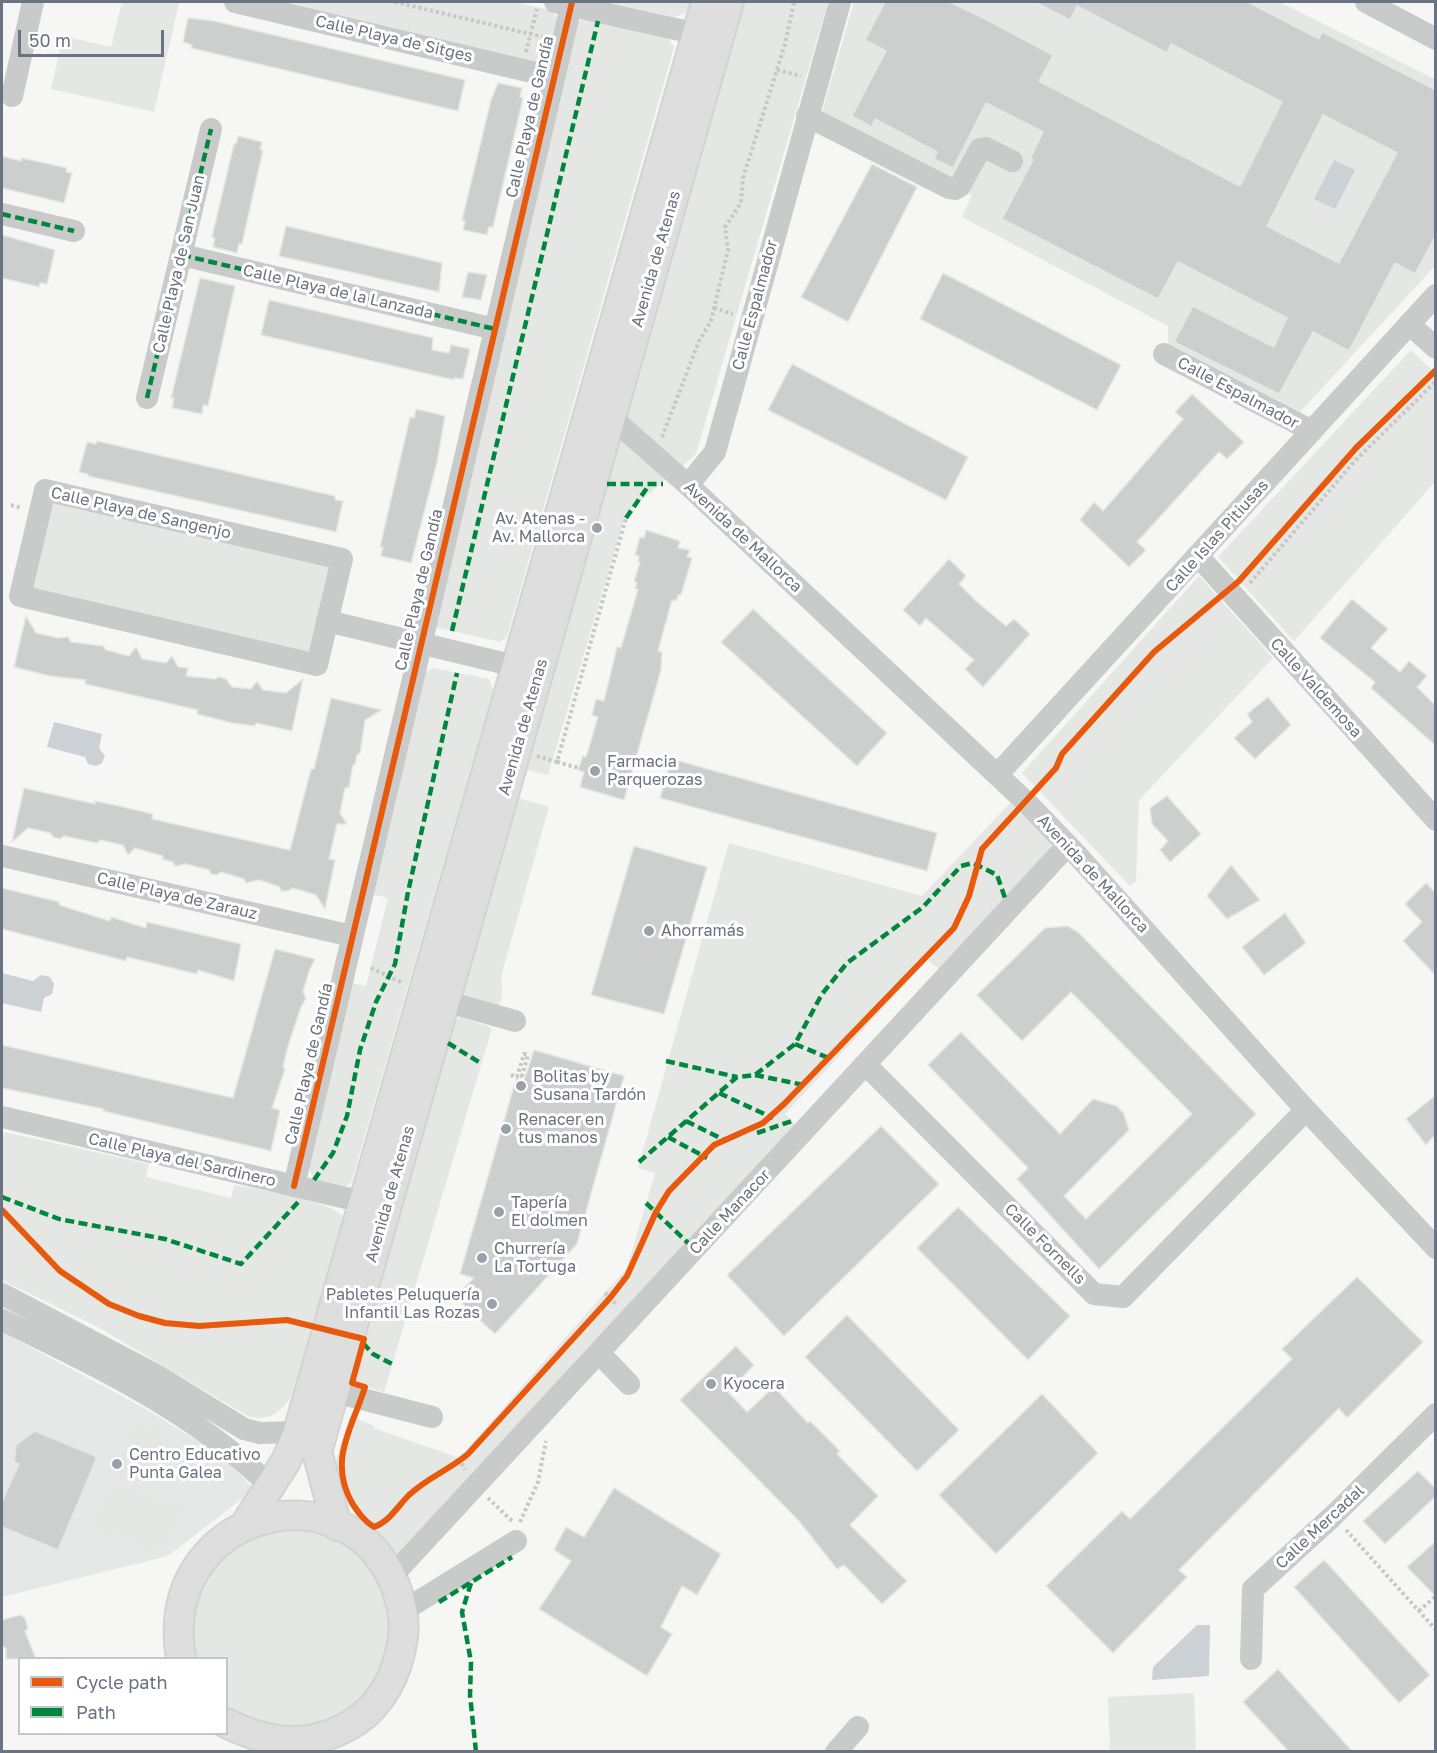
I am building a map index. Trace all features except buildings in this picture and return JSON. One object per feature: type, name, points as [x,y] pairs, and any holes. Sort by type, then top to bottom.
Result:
[{"type":"main road","name":"Avenida de Atenas","points":[[706,2],[707,37]]},
{"type":"main road","name":"Avenida de Atenas","points":[[307,1442],[363,1202],[425,994],[528,669],[707,37],[729,2]]},
{"type":"main road","name":"Avenida de Atenas","points":[[245,1525],[271,1487],[307,1442],[335,1392],[425,994]]},
{"type":"main road","points":[[307,1442],[337,1526]]},
{"type":"main road","points":[[181,1657],[177,1632],[180,1605],[189,1580],[203,1557],[222,1539],[245,1525],[263,1519],[301,1516],[337,1526],[363,1542],[392,1577],[403,1611],[404,1635],[400,1659],[391,1681],[378,1701],[339,1741],[320,1738],[277,1747],[228,1724]]},
{"type":"street","points":[[12,96],[33,2]]},
{"type":"street","name":"Calle Playa de Sitges","points":[[235,2],[553,77]]},
{"type":"street","name":"Calle Espalmador","points":[[688,485],[715,452],[840,2]]},
{"type":"street","points":[[1369,2],[1436,39]]},
{"type":"street","points":[[559,4],[707,37]]},
{"type":"street","name":"Calle Playa de Gandía","points":[[294,1186],[553,77],[559,4]]},
{"type":"street","points":[[807,117],[955,189],[960,186],[980,149],[986,148],[1012,161]]},
{"type":"street","name":"Calle Playa de San Juan","points":[[147,398],[211,129]]},
{"type":"street","points":[[2,214],[74,231]]},
{"type":"street","name":"Calle Playa de la Lanzada","points":[[182,255],[495,329]]},
{"type":"street","name":"Calle Islas Pitiusas","points":[[998,776],[1436,295]]},
{"type":"street","points":[[1409,324],[1436,348]]},
{"type":"street","name":"Calle Espalmador","points":[[1164,354],[1312,431]]},
{"type":"street","name":"Avenida de Mallorca","points":[[600,415],[688,485],[998,776],[1068,845],[1306,1110],[1436,1248]]},
{"type":"street","name":"Calle Playa de Sangenjo","points":[[45,490],[342,559],[327,621],[317,665],[20,596],[45,490]]},
{"type":"street","name":"Calle Valdemosa","points":[[1198,556],[1436,820]]},
{"type":"street","points":[[327,621],[528,669]]},
{"type":"street","name":"Calle Manacor","points":[[392,1577],[1068,845]]},
{"type":"street","name":"Calle Playa de Zarauz","points":[[2,856],[352,936]]},
{"type":"street","points":[[425,994],[515,1021]]},
{"type":"street","name":"Calle Fornells","points":[[866,1065],[1094,1294],[1123,1297],[1306,1110]]},
{"type":"street","name":"Calle Playa del Sardinero","points":[[2,1117],[363,1202]]},
{"type":"street","points":[[2,1294],[156,1375],[244,1429],[307,1442]]},
{"type":"street","points":[[2,1320],[60,1348],[160,1404],[232,1450],[271,1487]]},
{"type":"street","points":[[598,1353],[629,1384]]},
{"type":"street","points":[[335,1392],[432,1417]]},
{"type":"street","name":"Calle Mercadal","points":[[1251,1659],[1253,1589],[1333,1516],[1436,1414]]},
{"type":"street","points":[[403,1611],[516,1541]]},
{"type":"street","points":[[836,1752],[858,1727]]},
{"type":"path","points":[[395,2],[551,39]]},
{"type":"path","points":[[661,447],[664,428],[674,410],[714,308],[728,250],[725,227],[741,203],[743,178],[777,70],[794,2]]},
{"type":"path","points":[[524,61],[531,34],[559,4]]},
{"type":"path","points":[[777,70],[807,78]]},
{"type":"path","points":[[714,308],[739,316]]},
{"type":"path","points":[[1286,529],[1356,448],[1436,370]]},
{"type":"path","points":[[1233,597],[1259,575],[1354,462],[1436,381]]},
{"type":"path","points":[[557,762],[626,518]]},
{"type":"path","points":[[530,754],[579,768]]},
{"type":"path","points":[[371,968],[425,994]]},
{"type":"path","points":[[511,1075],[517,1077],[524,1054],[528,1055],[522,1076],[526,1077]]},
{"type":"path","points":[[603,1306],[615,1291]]},
{"type":"path","points":[[486,1495],[512,1521],[518,1523],[523,1520],[538,1482],[549,1427],[540,1417]]},
{"type":"path","points":[[451,1469],[468,1454]]},
{"type":"path","points":[[1333,1516],[1436,1630]]},
{"type":"path","points":[[1419,1611],[1436,1596]]},
{"type":"shaded area","points":[[122,2],[179,3],[154,112],[51,89],[63,36],[111,47]]},
{"type":"shaded area","points":[[271,2],[514,2],[550,10],[558,19],[551,39],[548,61],[537,65]]},
{"type":"shaded area","points":[[606,2],[693,2],[685,13],[675,17]]},
{"type":"shaded area","points":[[745,2],[828,2],[696,454],[626,513],[548,775],[527,770]]},
{"type":"shaded area","points":[[854,2],[1279,2],[1435,79],[1435,266],[1300,412],[1168,344],[1168,326],[962,217],[972,195],[822,112]]},
{"type":"shaded area","points":[[585,18],[668,38],[674,47],[507,637],[500,642],[435,627],[576,23]]},
{"type":"shaded area","points":[[1334,160],[1355,170],[1335,209],[1314,199]]},
{"type":"shaded area","points":[[1411,350],[1435,373],[1435,482],[1294,641],[1218,557]]},
{"type":"shaded area","points":[[51,502],[331,566],[310,654],[30,589]]},
{"type":"shaded area","points":[[1199,576],[1273,658],[1139,800],[1136,881],[1130,886],[1022,773]]},
{"type":"shaded area","points":[[433,668],[489,679],[493,690],[351,1183],[346,1186],[314,1180],[309,1169],[351,983],[366,986],[388,898],[372,894],[424,673]]},
{"type":"shaded area","points":[[54,722],[102,734],[99,748],[105,756],[102,763],[96,766],[88,764],[85,757],[47,747]]},
{"type":"shaded area","points":[[518,798],[549,807],[501,976],[502,995],[498,1009],[466,997],[463,991]]},
{"type":"shaded area","points":[[1011,802],[1051,844],[1051,848],[939,969],[928,960],[785,1114],[795,1124],[398,1558],[364,1526],[350,1506],[339,1482],[336,1460],[350,1416],[374,1428],[459,1458],[627,1268],[655,1173],[638,1168],[729,843],[922,896]]},
{"type":"shaded area","points":[[2,973],[33,981],[41,975],[50,977],[54,984],[52,994],[44,998],[41,1012],[2,1003]]},
{"type":"shaded area","points":[[461,1017],[492,1028],[384,1392],[352,1383],[455,1021]]},
{"type":"shaded area","points":[[4,1132],[149,1164],[146,1177],[231,1198],[234,1185],[276,1193],[324,1206],[343,1217],[291,1397],[282,1408],[266,1417],[246,1415],[96,1326],[2,1280],[2,1142]]},
{"type":"shaded area","name":"Centro Educativo Punta Galea","points":[[2,1332],[144,1408],[224,1457],[251,1486],[252,1491],[168,1556],[2,1597]]},
{"type":"shaded area","points":[[136,1423],[163,1433],[143,1483],[116,1473]]},
{"type":"shaded area","points":[[113,1482],[180,1508],[163,1551],[95,1524]]},
{"type":"shaded area","points":[[266,1529],[321,1531],[353,1547],[385,1589],[392,1642],[372,1691],[329,1724],[278,1731],[228,1710],[228,1657],[192,1657],[191,1603],[218,1555]]},
{"type":"shaded area","points":[[1197,1625],[1210,1625],[1209,1676],[1152,1680],[1153,1667]]},
{"type":"shaded area","points":[[1194,1693],[1196,1751],[1110,1751],[1108,1697]]},
{"type":"marked path","points":[[452,631],[598,21]]},
{"type":"marked path","points":[[147,398],[211,129]]},
{"type":"marked path","points":[[2,214],[74,231]]},
{"type":"marked path","points":[[182,255],[495,329]]},
{"type":"marked path","points":[[607,484],[663,484]]},
{"type":"marked path","points":[[626,518],[649,485]]},
{"type":"marked path","points":[[314,1180],[333,1153],[347,1116],[360,1050],[376,1002],[395,964],[408,892],[457,673]]},
{"type":"marked path","points":[[639,1162],[737,1077],[755,1075],[795,1044],[822,994],[847,963],[923,907],[961,866],[973,863],[997,875],[1005,898]]},
{"type":"marked path","points":[[448,1043],[482,1064]]},
{"type":"marked path","points":[[795,1044],[831,1059]]},
{"type":"marked path","points":[[666,1061],[737,1077]]},
{"type":"marked path","points":[[755,1075],[804,1085]]},
{"type":"marked path","points":[[719,1093],[773,1118]]},
{"type":"marked path","points":[[686,1121],[726,1141]]},
{"type":"marked path","points":[[757,1133],[792,1121]]},
{"type":"marked path","points":[[668,1137],[707,1158]]},
{"type":"marked path","points":[[2,1197],[59,1219],[165,1239],[241,1264],[301,1199]]},
{"type":"marked path","points":[[646,1203],[688,1243]]},
{"type":"marked path","points":[[363,1343],[373,1354],[392,1364]]},
{"type":"marked path","points":[[439,1602],[512,1557]]},
{"type":"marked path","points":[[471,1583],[462,1612],[471,1662],[470,1695],[476,1752]]},
{"type":"cycle path","points":[[294,1186],[572,2]]},
{"type":"cycle path","points":[[2,1210],[60,1271],[109,1304],[139,1316],[165,1323],[199,1326],[287,1320],[364,1339],[352,1383],[365,1387],[345,1445],[342,1473],[345,1487],[357,1510],[374,1527],[380,1524],[416,1489],[468,1454],[610,1298],[627,1276],[656,1212],[669,1191],[714,1145],[763,1123],[784,1104],[954,928],[969,896],[982,849],[1056,768],[1062,754],[1154,652],[1239,581],[1356,448],[1436,370]]},
{"type":"place","name":"Av. Atenas - Av. Mallorca","points":[[597,528]]},
{"type":"place","name":"Farmacia Parquerozas","points":[[595,771]]},
{"type":"place","name":"Ahorramás","points":[[649,931]]},
{"type":"place","name":"Bolitas by Susana Tardón","points":[[521,1086]]},
{"type":"place","name":"Renacer en tus manos","points":[[506,1129]]},
{"type":"place","name":"Tapería El dolmen","points":[[499,1212]]},
{"type":"place","name":"Churrería La Tortuga","points":[[482,1258]]},
{"type":"place","name":"Pabletes Peluquería Infantil Las Rozas","points":[[492,1304]]},
{"type":"place","name":"Kyocera","points":[[711,1384]]},
{"type":"place","name":"Centro Educativo Punta Galea","points":[[117,1464]]}]
